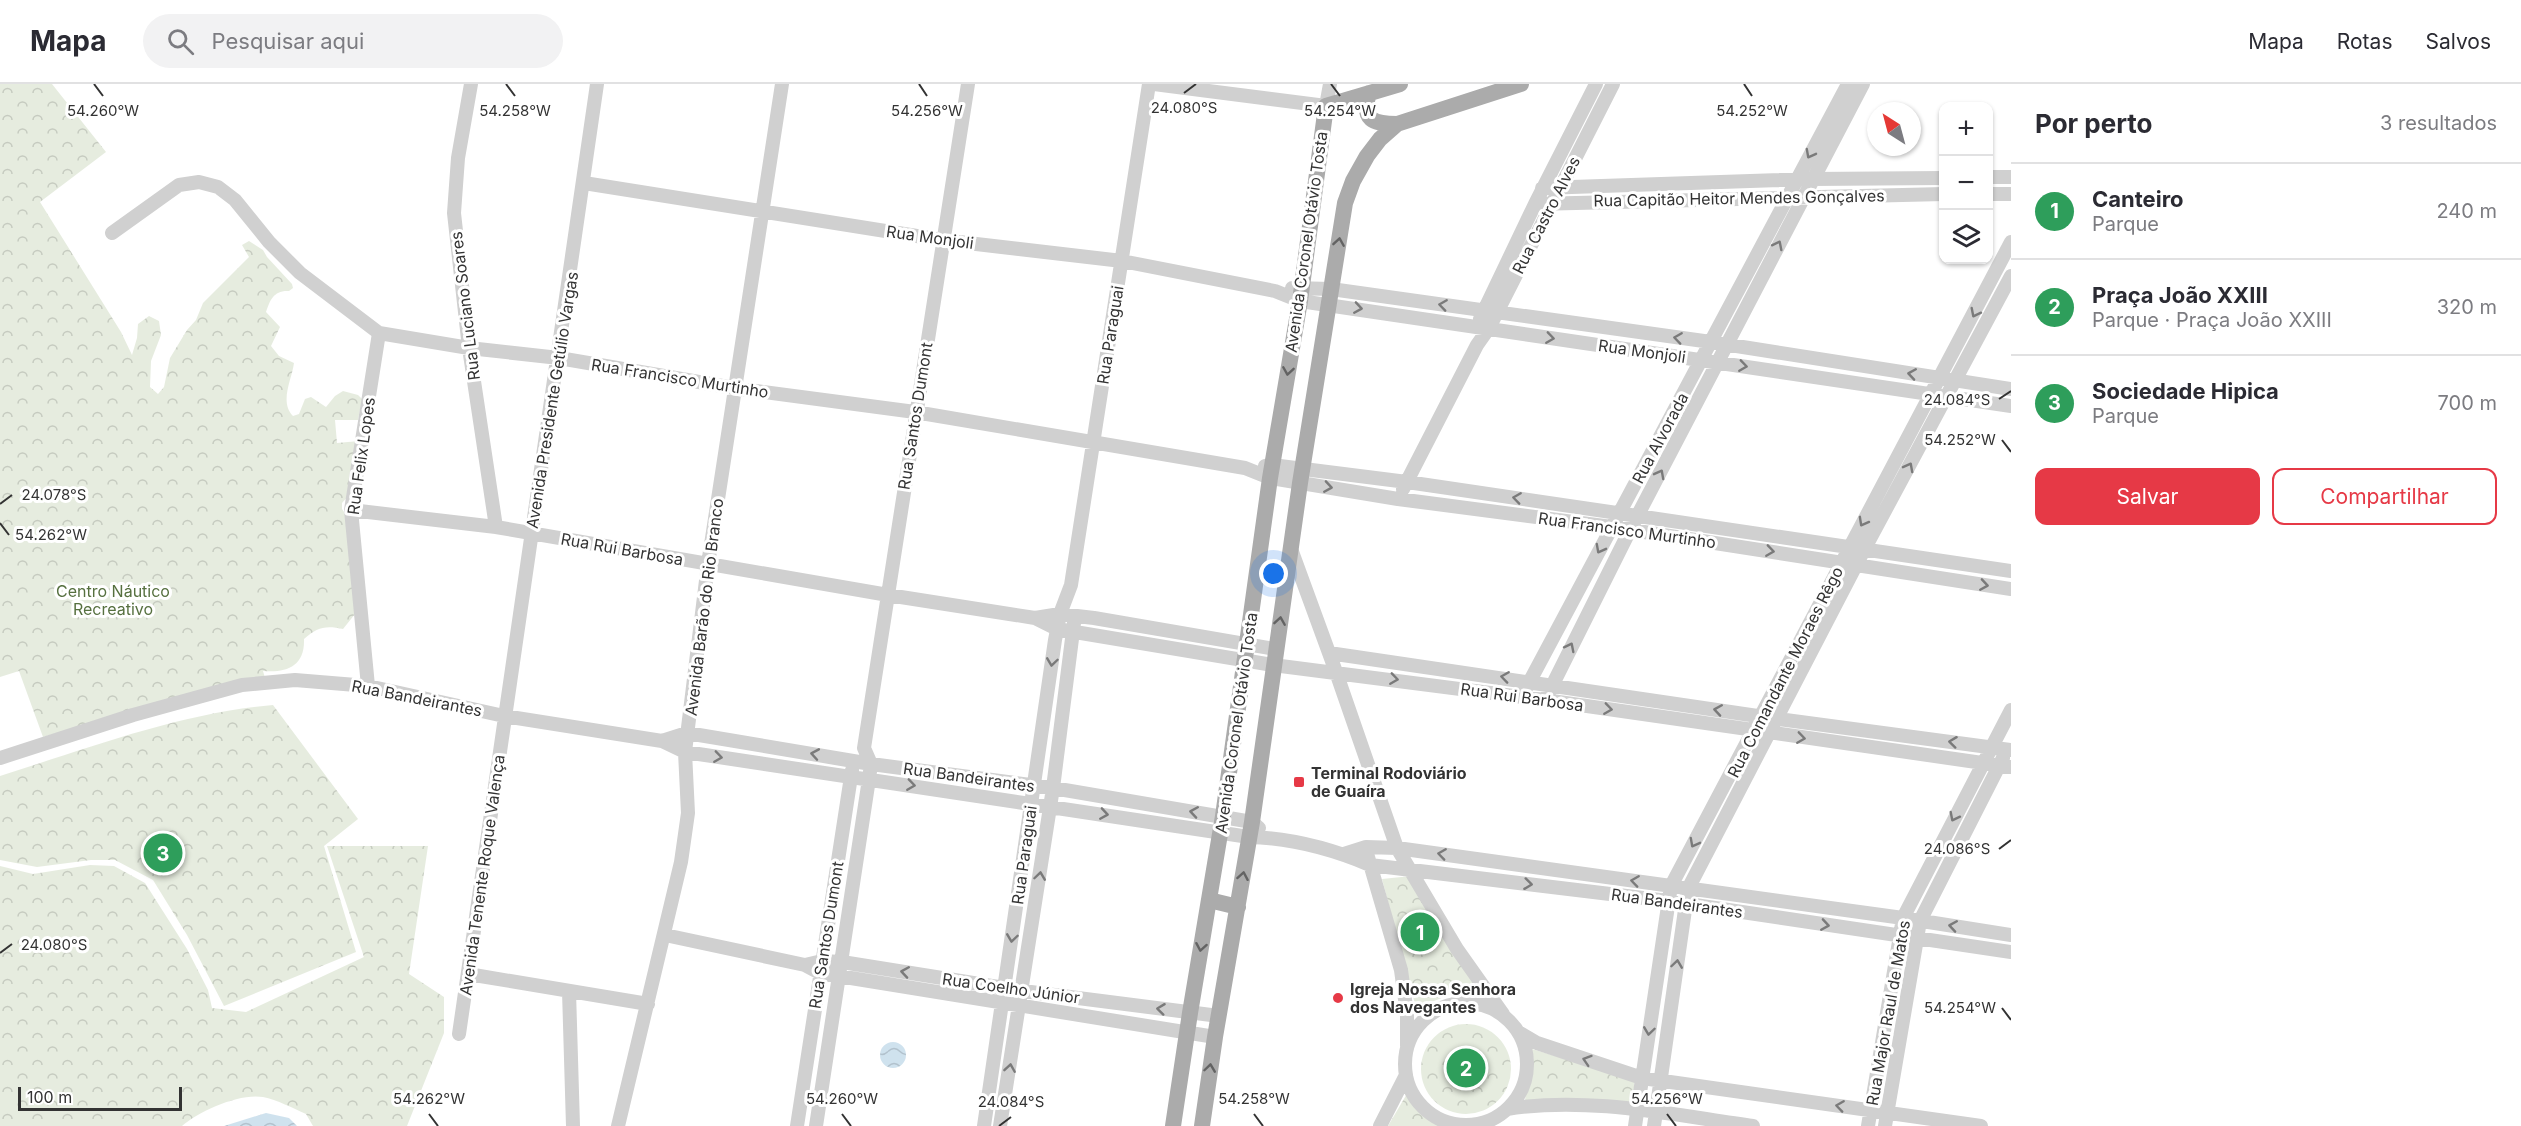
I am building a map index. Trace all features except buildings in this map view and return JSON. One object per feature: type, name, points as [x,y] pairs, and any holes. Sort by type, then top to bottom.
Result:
[{"type":"main road","points":[[1326,106],[1400,84]]},
{"type":"main road","points":[[1369,93],[1365,105],[1373,121],[1381,124],[1397,124],[1521,84]]},
{"type":"main road","name":"Avenida Coronel Otávio Tosta","points":[[1174,1122],[1222,824],[1271,472],[1300,294],[1326,106]]},
{"type":"main road","name":"Avenida Coronel Otávio Tosta","points":[[1202,1123],[1251,830],[1301,476],[1345,203],[1353,181],[1380,140],[1397,124]]},
{"type":"main road","points":[[1209,900],[1238,907]]},
{"type":"main road","points":[[1174,1122],[1202,1123]]},
{"type":"street","name":"Rua Luciano Soares","points":[[471,84],[458,158],[454,213],[469,348],[496,527]]},
{"type":"street","name":"Avenida Presidente Getúlio Vargas","points":[[504,716],[559,358],[597,84]]},
{"type":"street","name":"Avenida Barão do Rio Branco","points":[[618,1126],[681,862],[688,813],[687,733],[708,564],[782,84]]},
{"type":"street","name":"Rua Santos Dumont","points":[[864,748],[968,84]]},
{"type":"street","name":"Rua Paraguai","points":[[984,1126],[1057,629],[1071,585],[1149,84]]},
{"type":"street","points":[[1154,84],[1326,106],[1330,84]]},
{"type":"street","name":"Rua Castro Alves","points":[[1517,256],[1542,188],[1596,84]]},
{"type":"street","name":"Rua Castro Alves","points":[[1398,499],[1477,345],[1489,312],[1517,256],[1560,187],[1613,84]]},
{"type":"street","name":"Rua Alvorada","points":[[1522,696],[1711,342],[1803,196],[1834,124],[1848,84]]},
{"type":"street","name":"Rua Alvorada","points":[[1545,700],[1637,516],[1718,362],[1796,180],[1863,84]]},
{"type":"street","points":[[1993,177],[2011,177]]},
{"type":"street","name":"Rua Capitão Heitor Mendes Gonçalves","points":[[1542,188],[1811,179],[1939,178]]},
{"type":"street","name":"Rua Francisco Murtinho","points":[[112,233],[179,185],[199,182],[218,188],[235,200],[269,242],[300,273],[379,333],[469,348],[559,358],[734,388],[915,412],[1093,444],[1271,472],[1407,482],[2011,571]]},
{"type":"street","name":"Rua Monjoli","points":[[584,183],[942,240],[1122,261],[1275,291],[1489,312],[1711,342],[2011,389]]},
{"type":"street","points":[[1675,200],[1676,184]]},
{"type":"street","name":"Rua Capitão Heitor Mendes Gonçalves","points":[[1535,204],[1552,201],[1939,194]]},
{"type":"street","points":[[1993,194],[2011,194]]},
{"type":"street","name":"Rua Comandante Moraes Rêgo","points":[[1635,1126],[1671,886],[1842,561],[1933,394],[2011,242]]},
{"type":"street","name":"Rua Comandante Moraes Rêgo","points":[[1655,1120],[1688,889],[1865,548],[2011,276]]},
{"type":"street","points":[[1988,286],[2002,292]]},
{"type":"street","name":"Rua Monjoli","points":[[1330,296],[1483,328],[2011,406]]},
{"type":"street","points":[[1591,344],[1594,327]]},
{"type":"street","name":"Rua Felix Lopes","points":[[368,686],[351,510],[379,333]]},
{"type":"street","points":[[1826,378],[1830,361]]},
{"type":"street","points":[[1881,386],[1884,370]]},
{"type":"street","name":"Rua Francisco Murtinho","points":[[1301,476],[1398,499],[1612,527],[1842,561],[2011,590]]},
{"type":"street","points":[[1882,487],[1896,492]]},
{"type":"street","points":[[1460,507],[1463,490]]},
{"type":"street","name":"Rua Rui Barbosa","points":[[351,510],[532,533],[888,595],[1035,618],[1057,629],[1245,661],[1274,657]]},
{"type":"street","points":[[1739,546],[1743,531]]},
{"type":"street","points":[[1291,549],[1397,848],[1407,869],[1457,949],[1503,1014],[1520,1033],[1538,1043],[1642,1078],[1871,1110],[1886,1119],[1981,1126]]},
{"type":"street","points":[[1958,581],[1962,563]]},
{"type":"street","name":"Rua Paraguai","points":[[1000,1126],[1023,991],[1064,706],[1075,615],[1071,585]]},
{"type":"street","name":"Rua Rui Barbosa","points":[[1035,618],[1060,614],[1075,615],[1247,644],[1274,657],[1336,672],[1522,696],[1754,732],[2006,766]]},
{"type":"street","points":[[1155,645],[1159,629]]},
{"type":"street","points":[[1802,639],[1816,644]]},
{"type":"street","name":"Rua Rui Barbosa","points":[[1329,653],[1761,717],[1991,747],[2010,747]]},
{"type":"street","points":[[1428,684],[1431,667]]},
{"type":"street","name":"Rua Bandeirantes","points":[[0,759],[134,715],[242,685],[295,680],[368,686],[504,716],[662,741],[686,752],[1130,818],[1222,824]]},
{"type":"street","points":[[1649,715],[1653,700]]},
{"type":"street","points":[[1046,705],[1064,706]]},
{"type":"street","name":"Rua Major Raul de Matos","points":[[1868,1126],[1903,918],[2011,710]]},
{"type":"street","name":"Avenida Tenente Roque Valença","points":[[459,1034],[504,716]]},
{"type":"street","points":[[1880,748],[1882,732]]},
{"type":"street","name":"Rua Bandeirantes","points":[[662,741],[687,733],[871,764],[1133,801],[1251,830],[1272,838],[1344,854],[1370,865],[1668,901],[1900,936],[2011,950]]},
{"type":"street","name":"Rua Major Raul de Matos","points":[[1886,1119],[1920,921],[1959,844],[2006,766],[2010,747]]},
{"type":"street","points":[[853,760],[864,748],[871,764]]},
{"type":"street","name":"Rua Santos Dumont","points":[[797,1126],[853,760]]},
{"type":"street","name":"Rua Santos Dumont","points":[[816,1126],[871,764]]},
{"type":"street","points":[[955,792],[958,775]]},
{"type":"street","points":[[1130,818],[1133,801]]},
{"type":"street","points":[[1714,807],[1728,814]]},
{"type":"street","points":[[1944,838],[1959,844]]},
{"type":"street","points":[[1366,847],[1401,970],[1407,1014],[1406,1075],[1414,1096],[1429,1112],[1449,1122],[1469,1125],[1490,1120],[1507,1109],[1523,1087],[1528,1059],[1520,1033]]},
{"type":"street","name":"Rua Bandeirantes","points":[[1344,854],[1366,847],[1397,848],[2011,935]]},
{"type":"street","points":[[1489,879],[1492,861]]},
{"type":"street","points":[[1018,897],[1036,899]]},
{"type":"street","points":[[1757,915],[1760,899]]},
{"type":"street","points":[[1802,921],[1805,905]]},
{"type":"street","name":"Rua Coelho Júnior","points":[[665,935],[805,965],[1004,995],[1023,991],[1219,1016]]},
{"type":"street","points":[[468,974],[648,1004]]},
{"type":"street","points":[[569,991],[573,1126]]},
{"type":"street","name":"Rua Coelho Júnior","points":[[1004,995],[1020,1006],[1215,1037]]},
{"type":"street","points":[[1407,1048],[1418,1027],[1435,1011],[1446,1007],[1458,1003],[1481,1004],[1503,1014]]},
{"type":"street","points":[[1886,1019],[1902,1022]]},
{"type":"street","points":[[1380,1126],[1406,1075]]},
{"type":"street","points":[[1507,1109],[1566,1105],[1638,1111],[1655,1120],[1753,1126]]},
{"type":"green space","name":"Centro Náutico Recreativo","points":[[0,84],[52,84],[106,152],[40,202],[121,332],[132,355],[138,324],[149,316],[159,321],[161,335],[151,361],[150,387],[158,394],[164,387],[170,358],[196,320],[203,303],[249,257],[242,245],[249,241],[263,250],[292,284],[293,288],[289,291],[276,294],[266,312],[280,327],[271,346],[279,356],[294,363],[287,397],[287,404],[293,416],[299,414],[305,399],[311,397],[326,407],[335,396],[343,391],[358,395],[362,399],[358,420],[335,420],[337,443],[359,441],[350,494],[342,503],[342,509],[348,518],[355,614],[343,629],[327,627],[313,632],[304,639],[298,662],[279,671],[263,671],[265,678],[199,692],[43,737],[19,671],[0,677]]},
{"type":"green space","points":[[273,705],[358,819],[324,846],[356,952],[224,1006],[187,935],[153,880],[115,860],[91,860],[37,867],[0,860],[0,776],[101,743],[169,724],[238,709]]},
{"type":"green space","points":[[327,846],[428,846],[409,974],[444,997],[444,1033],[407,1126],[313,1126],[306,1114],[274,1100],[253,1096],[220,1104],[182,1126],[0,1126],[0,866],[33,874],[90,865],[114,866],[145,883],[187,949],[208,990],[212,1008],[246,1012],[364,957]]},
{"type":"green space","points":[[1411,876],[1475,985],[1416,1008],[1382,879]]},
{"type":"green space","points":[[1466,1024],[1483,1028],[1498,1037],[1507,1052],[1511,1069],[1507,1086],[1498,1101],[1483,1110],[1466,1114],[1449,1110],[1434,1101],[1425,1086],[1421,1069],[1425,1052],[1434,1037],[1449,1028]]},
{"type":"green space","points":[[1532,1049],[1635,1080],[1632,1102],[1525,1100]]},
{"type":"green space","points":[[1408,1092],[1427,1113],[1450,1126],[1388,1126]]},
{"type":"water","points":[[893,1042],[902,1046],[906,1055],[902,1064],[893,1068],[884,1064],[880,1055],[884,1046]]},
{"type":"water","points":[[266,1113],[289,1118],[297,1126],[224,1126]]},
{"type":"place","name":"Terminal Rodoviário de Guaíra","points":[[1299,782]]},
{"type":"place","name":"Sociedade Hipica","points":[[163,853]]},
{"type":"place","name":"Canteiro","points":[[1420,932]]},
{"type":"place","name":"Igreja Nossa Senhora dos Navegantes","points":[[1338,998]]},
{"type":"place","name":"Praça João XXIII","points":[[1466,1068]]}]
